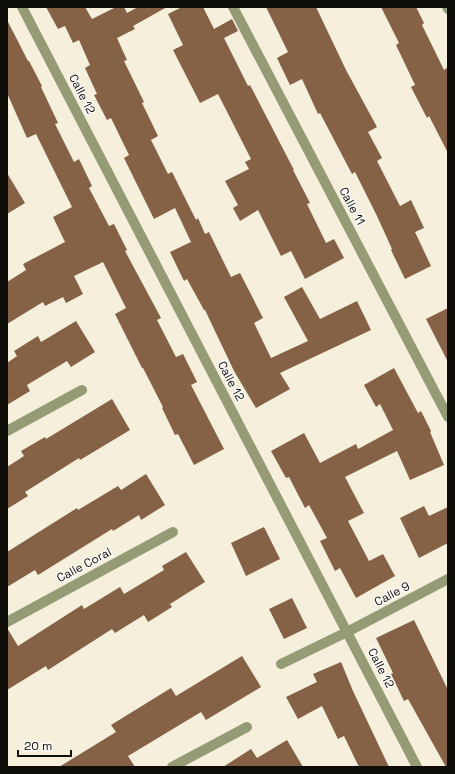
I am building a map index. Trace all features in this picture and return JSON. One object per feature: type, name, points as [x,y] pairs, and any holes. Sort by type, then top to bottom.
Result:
[{"type":"street","name":"Calle 12","points":[[22,7],[417,767]]},
{"type":"street","name":"Calle 11","points":[[233,7],[448,417]]},
{"type":"street","points":[[7,432],[82,390]]},
{"type":"street","name":"Calle Coral","points":[[7,622],[173,532]]},
{"type":"street","name":"Calle 9","points":[[281,664],[347,632],[448,579]]},
{"type":"street","points":[[172,767],[247,727]]},
{"type":"building","points":[[46,7],[85,7],[92,19],[116,7],[124,7],[127,13],[138,7],[167,7],[133,26],[135,29],[117,38],[127,60],[124,61],[144,102],[142,103],[158,136],[151,140],[168,174],[172,172],[196,220],[198,218],[205,234],[209,232],[231,277],[240,273],[263,318],[254,323],[271,358],[308,341],[284,297],[302,287],[320,319],[357,301],[371,330],[280,373],[290,389],[256,408],[234,371],[205,310],[187,279],[184,281],[170,252],[191,242],[175,208],[154,219],[124,158],[129,155],[111,118],[107,120],[94,95],[97,94],[85,68],[90,65],[79,40],[73,43],[65,26],[58,29]]},
{"type":"building","points":[[182,7],[203,7],[214,29],[232,19],[238,31],[224,38],[248,86],[250,85],[294,170],[310,203],[307,204],[326,243],[334,239],[344,258],[305,279],[291,251],[281,256],[258,210],[240,221],[233,208],[238,205],[225,181],[249,169],[245,162],[251,159],[218,94],[200,103],[173,50],[183,45],[168,14]]},
{"type":"building","points":[[266,7],[316,7],[346,70],[377,127],[368,132],[382,158],[377,161],[400,206],[411,200],[424,228],[415,232],[431,266],[405,279],[377,216],[355,172],[352,174],[320,113],[318,114],[302,79],[290,85],[277,58],[288,52]]},
{"type":"building","points":[[381,7],[416,7],[424,23],[422,25],[444,70],[448,67],[448,153],[429,116],[427,118],[411,87],[415,85],[396,45],[399,43]]},
{"type":"building","points":[[7,20],[42,86],[41,87],[58,123],[55,124],[74,162],[79,159],[92,186],[89,188],[109,226],[114,224],[127,250],[125,251],[161,318],[157,320],[176,357],[183,354],[197,382],[191,385],[224,449],[194,465],[178,434],[175,435],[162,408],[163,407],[115,314],[126,308],[103,262],[74,276],[83,294],[66,303],[63,297],[45,306],[43,302],[7,324],[7,282],[26,270],[23,264],[65,242],[53,217],[72,207],[36,134],[27,138],[7,93]]},
{"type":"building","points":[[7,173],[25,203],[7,214]]},
{"type":"building","points":[[448,308],[448,362],[426,319]]},
{"type":"building","points":[[76,321],[95,352],[71,367],[67,361],[27,385],[30,391],[7,405],[7,363],[17,356],[14,351],[38,336],[41,342]]},
{"type":"building","points":[[394,368],[418,413],[421,411],[431,431],[430,432],[444,465],[410,480],[397,451],[345,477],[364,513],[348,521],[369,561],[383,554],[395,576],[356,598],[340,568],[335,571],[320,541],[327,538],[309,505],[305,508],[289,477],[286,478],[271,451],[304,433],[320,463],[356,444],[358,449],[393,430],[380,404],[376,407],[364,385]]},
{"type":"building","points":[[112,399],[130,430],[80,460],[79,458],[25,492],[28,496],[7,509],[7,467],[24,456],[21,451],[45,437],[46,439]]},
{"type":"building","points":[[146,474],[165,505],[141,520],[139,515],[113,531],[112,529],[38,575],[35,570],[7,587],[7,552],[77,508],[78,510],[118,486],[121,490]]},
{"type":"building","points":[[424,506],[429,516],[448,507],[448,543],[419,558],[400,518]]},
{"type":"building","points":[[264,527],[280,559],[246,576],[231,543]]},
{"type":"building","points":[[186,552],[205,582],[170,604],[172,607],[148,622],[144,615],[115,633],[112,629],[48,670],[46,666],[7,690],[7,628],[18,646],[82,605],[84,609],[120,587],[124,594],[164,570],[162,566]]},
{"type":"building","points":[[292,598],[307,628],[284,639],[269,609]]},
{"type":"building","points":[[414,620],[448,690],[448,767],[446,767],[408,699],[404,701],[391,674],[393,673],[376,638]]},
{"type":"building","points":[[242,656],[261,687],[206,720],[201,712],[128,756],[135,767],[59,767],[116,732],[111,725],[171,688],[176,696]]},
{"type":"building","points":[[341,662],[389,767],[359,767],[344,736],[338,739],[322,706],[298,719],[286,697],[317,682],[313,674]]},
{"type":"building","points":[[287,740],[303,767],[223,767],[251,749],[257,758]]}]
